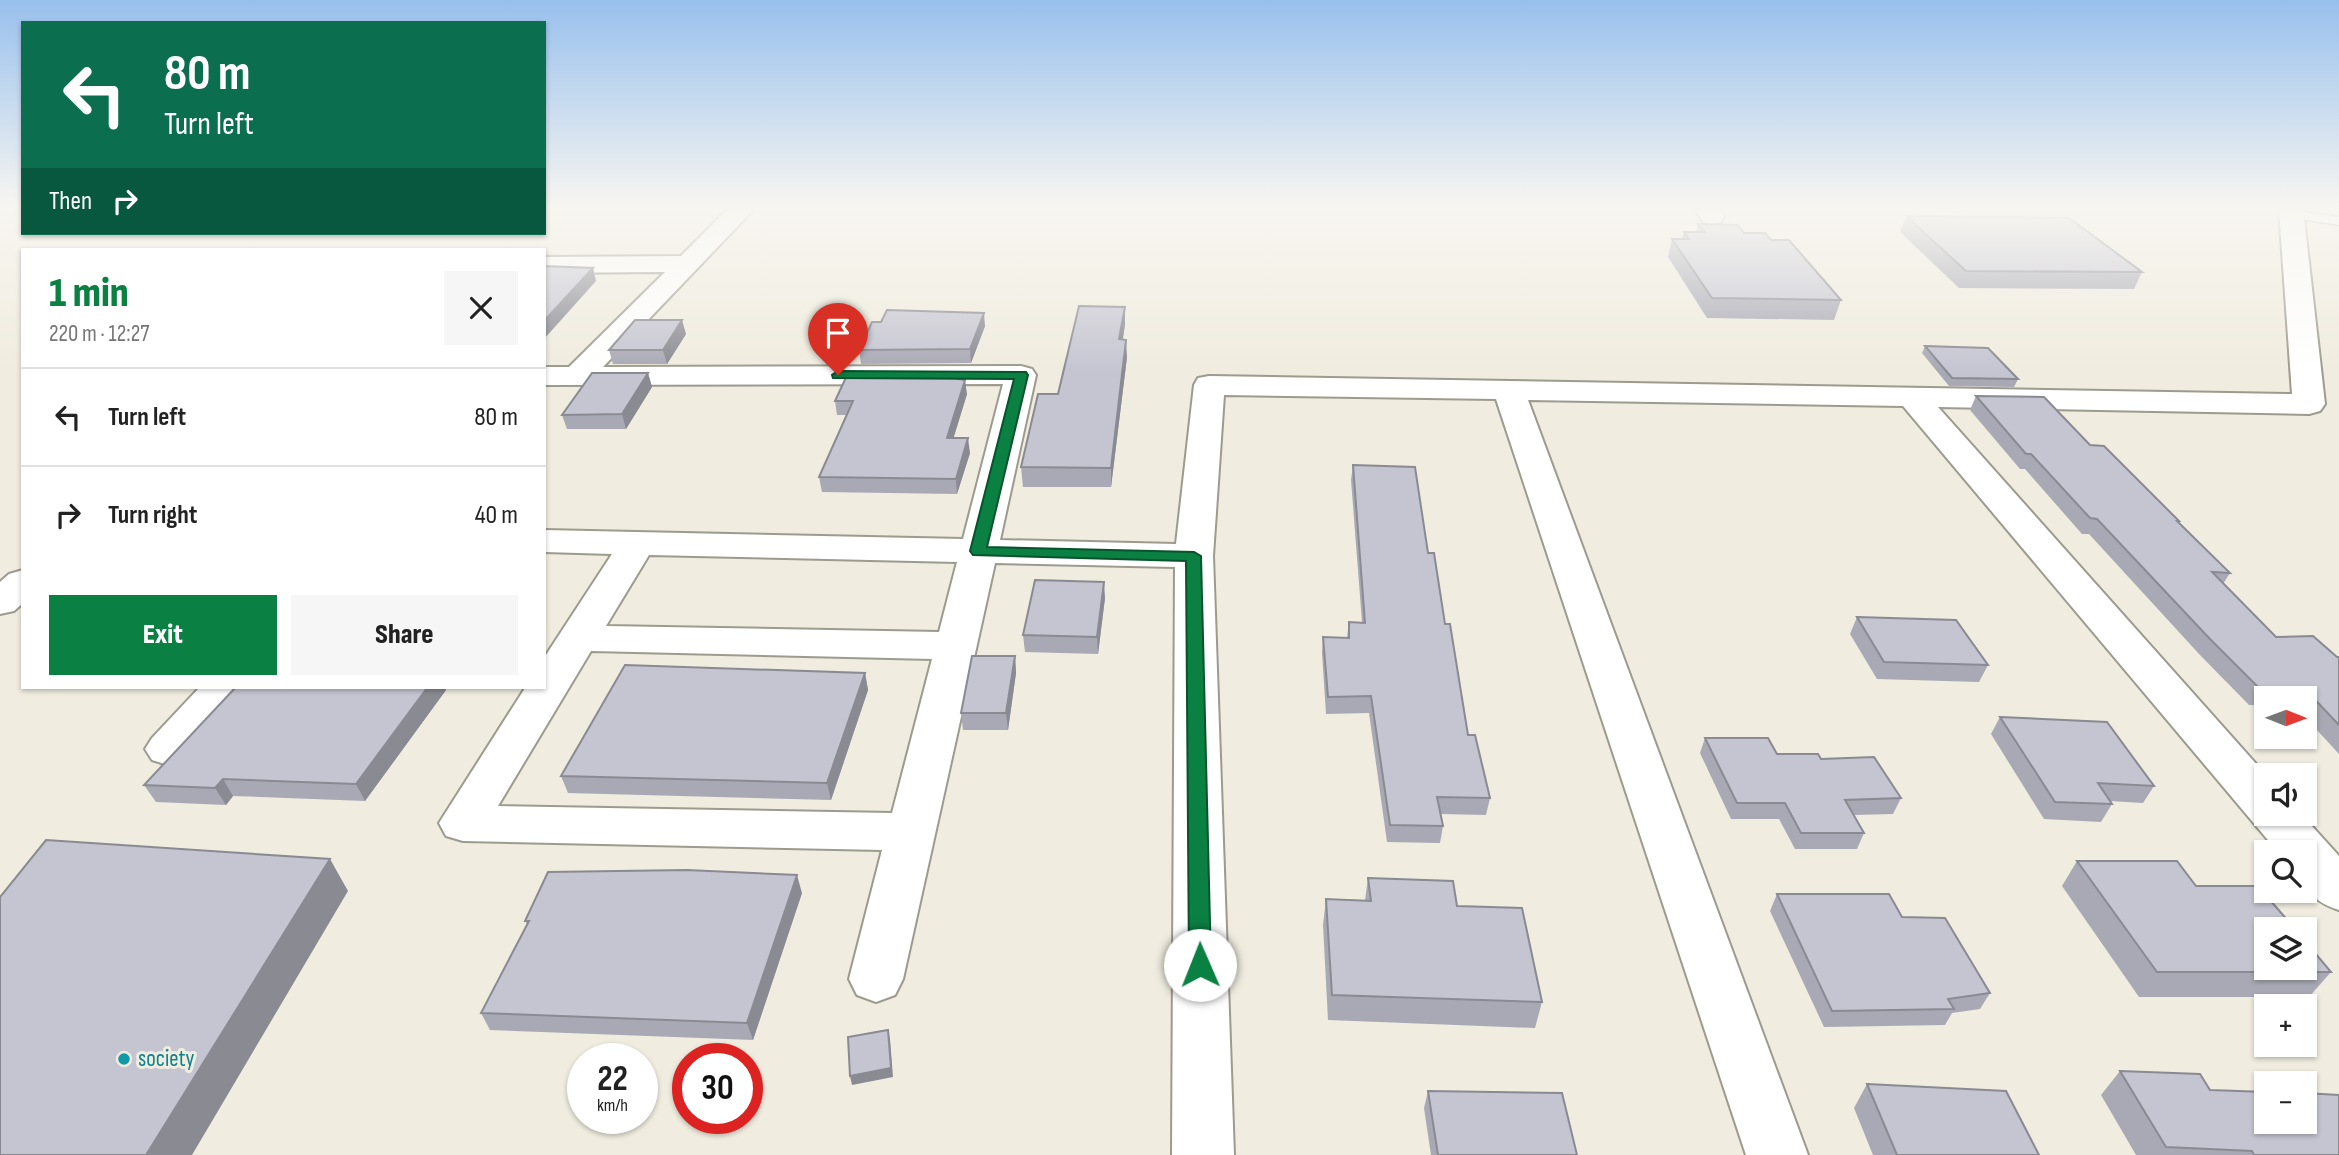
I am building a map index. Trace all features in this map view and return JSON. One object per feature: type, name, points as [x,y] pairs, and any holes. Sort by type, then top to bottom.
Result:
[{"type":"street","points":[[1203,1155],[1194,556],[1209,385],[2324,404],[2301,263]]},
{"type":"street","points":[[546,265],[688,264]]},
{"type":"street","points":[[561,376],[688,264]]},
{"type":"street","points":[[561,376],[1021,375],[876,979]]},
{"type":"street","points":[[1509,390],[1777,1155]]},
{"type":"street","points":[[1912,397],[2254,792]]},
{"type":"street","points":[[546,541],[1194,556]]},
{"type":"street","points":[[636,545],[463,823],[911,832]]},
{"type":"street","points":[[0,602],[21,584]]},
{"type":"street","points":[[578,638],[956,646]]},
{"type":"street","points":[[168,749],[222,689]]},
{"type":"street","points":[[2283,826],[2339,890]]},
{"type":"building","points":[[1688,263],[1809,263],[1841,300],[1712,298]]},
{"type":"building","points":[[1957,263],[2130,263],[2142,272],[1966,271]]},
{"type":"building","points":[[546,266],[593,268],[546,319]]},
{"type":"building","points":[[1079,306],[1125,307],[1119,339],[1126,340],[1111,468],[1021,467],[1038,394],[1058,394]]},
{"type":"building","points":[[887,310],[984,313],[970,349],[859,350],[872,322],[881,322]]},
{"type":"building","points":[[635,320],[682,320],[663,350],[609,350]]},
{"type":"building","points":[[1925,346],[1988,348],[2018,379],[1952,378]]},
{"type":"building","points":[[961,372],[958,379],[965,380],[947,438],[968,438],[956,479],[819,477],[853,401],[835,401],[848,373]]},
{"type":"building","points":[[592,373],[648,373],[622,414],[562,415]]},
{"type":"building","points":[[1976,396],[2044,397],[2090,445],[2104,446],[2230,573],[2212,572],[2276,637],[2313,636],[2339,657],[2339,725],[2317,702],[2317,686],[2257,686],[2097,519],[2090,518],[2031,454],[2026,454]]},
{"type":"building","points":[[1353,465],[1415,467],[1428,553],[1434,553],[1445,624],[1450,624],[1468,735],[1475,735],[1490,798],[1437,797],[1443,826],[1390,825],[1371,696],[1328,697],[1323,637],[1349,638],[1349,622],[1365,623]]},
{"type":"building","points":[[1035,580],[1104,582],[1097,637],[1023,635]]},
{"type":"building","points":[[1857,617],[1956,620],[1988,665],[1884,662]]},
{"type":"building","points":[[972,656],[1015,656],[1006,713],[961,713]]},
{"type":"building","points":[[625,665],[865,673],[827,783],[561,776]]},
{"type":"building","points":[[234,689],[426,689],[356,784],[223,779],[215,788],[144,785]]},
{"type":"building","points":[[2000,717],[2107,722],[2154,786],[2098,783],[2112,804],[2055,802]]},
{"type":"building","points":[[1705,738],[1768,738],[1777,754],[1818,754],[1821,759],[1874,757],[1901,798],[1845,800],[1864,833],[1801,833],[1785,803],[1737,803]]},
{"type":"building","name":"society","points":[[46,840],[330,859],[146,1155],[0,1155],[0,897]]},
{"type":"building","points":[[2077,861],[2177,861],[2196,886],[2254,886],[2254,903],[2273,903],[2285,917],[2254,917],[2254,972],[2157,972]]},
{"type":"building","points":[[687,870],[797,875],[747,1023],[481,1013],[529,921],[525,921],[548,872]]},
{"type":"building","points":[[1368,878],[1453,881],[1457,906],[1522,908],[1542,1002],[1332,995],[1326,899],[1371,901]]},
{"type":"building","points":[[1777,894],[1889,894],[1902,917],[1945,918],[1990,993],[1948,999],[1954,1009],[1832,1011]]},
{"type":"building","points":[[2317,955],[2331,972],[2317,972]]},
{"type":"building","points":[[888,1030],[891,1068],[850,1076],[848,1037]]},
{"type":"building","points":[[2120,1071],[2200,1074],[2210,1090],[2254,1092],[2254,1134],[2317,1134],[2317,1094],[2339,1095],[2339,1155],[2254,1155],[2252,1151],[2166,1147]]},
{"type":"building","points":[[1867,1084],[2006,1091],[2039,1155],[1897,1155]]},
{"type":"building","points":[[1428,1091],[1562,1093],[1577,1155],[1438,1155]]},
{"type":"place","name":"society","points":[[124,1059]]},
{"type":"route","points":[[838,375],[1021,375],[978,551],[1194,556],[1200,965]]}]
